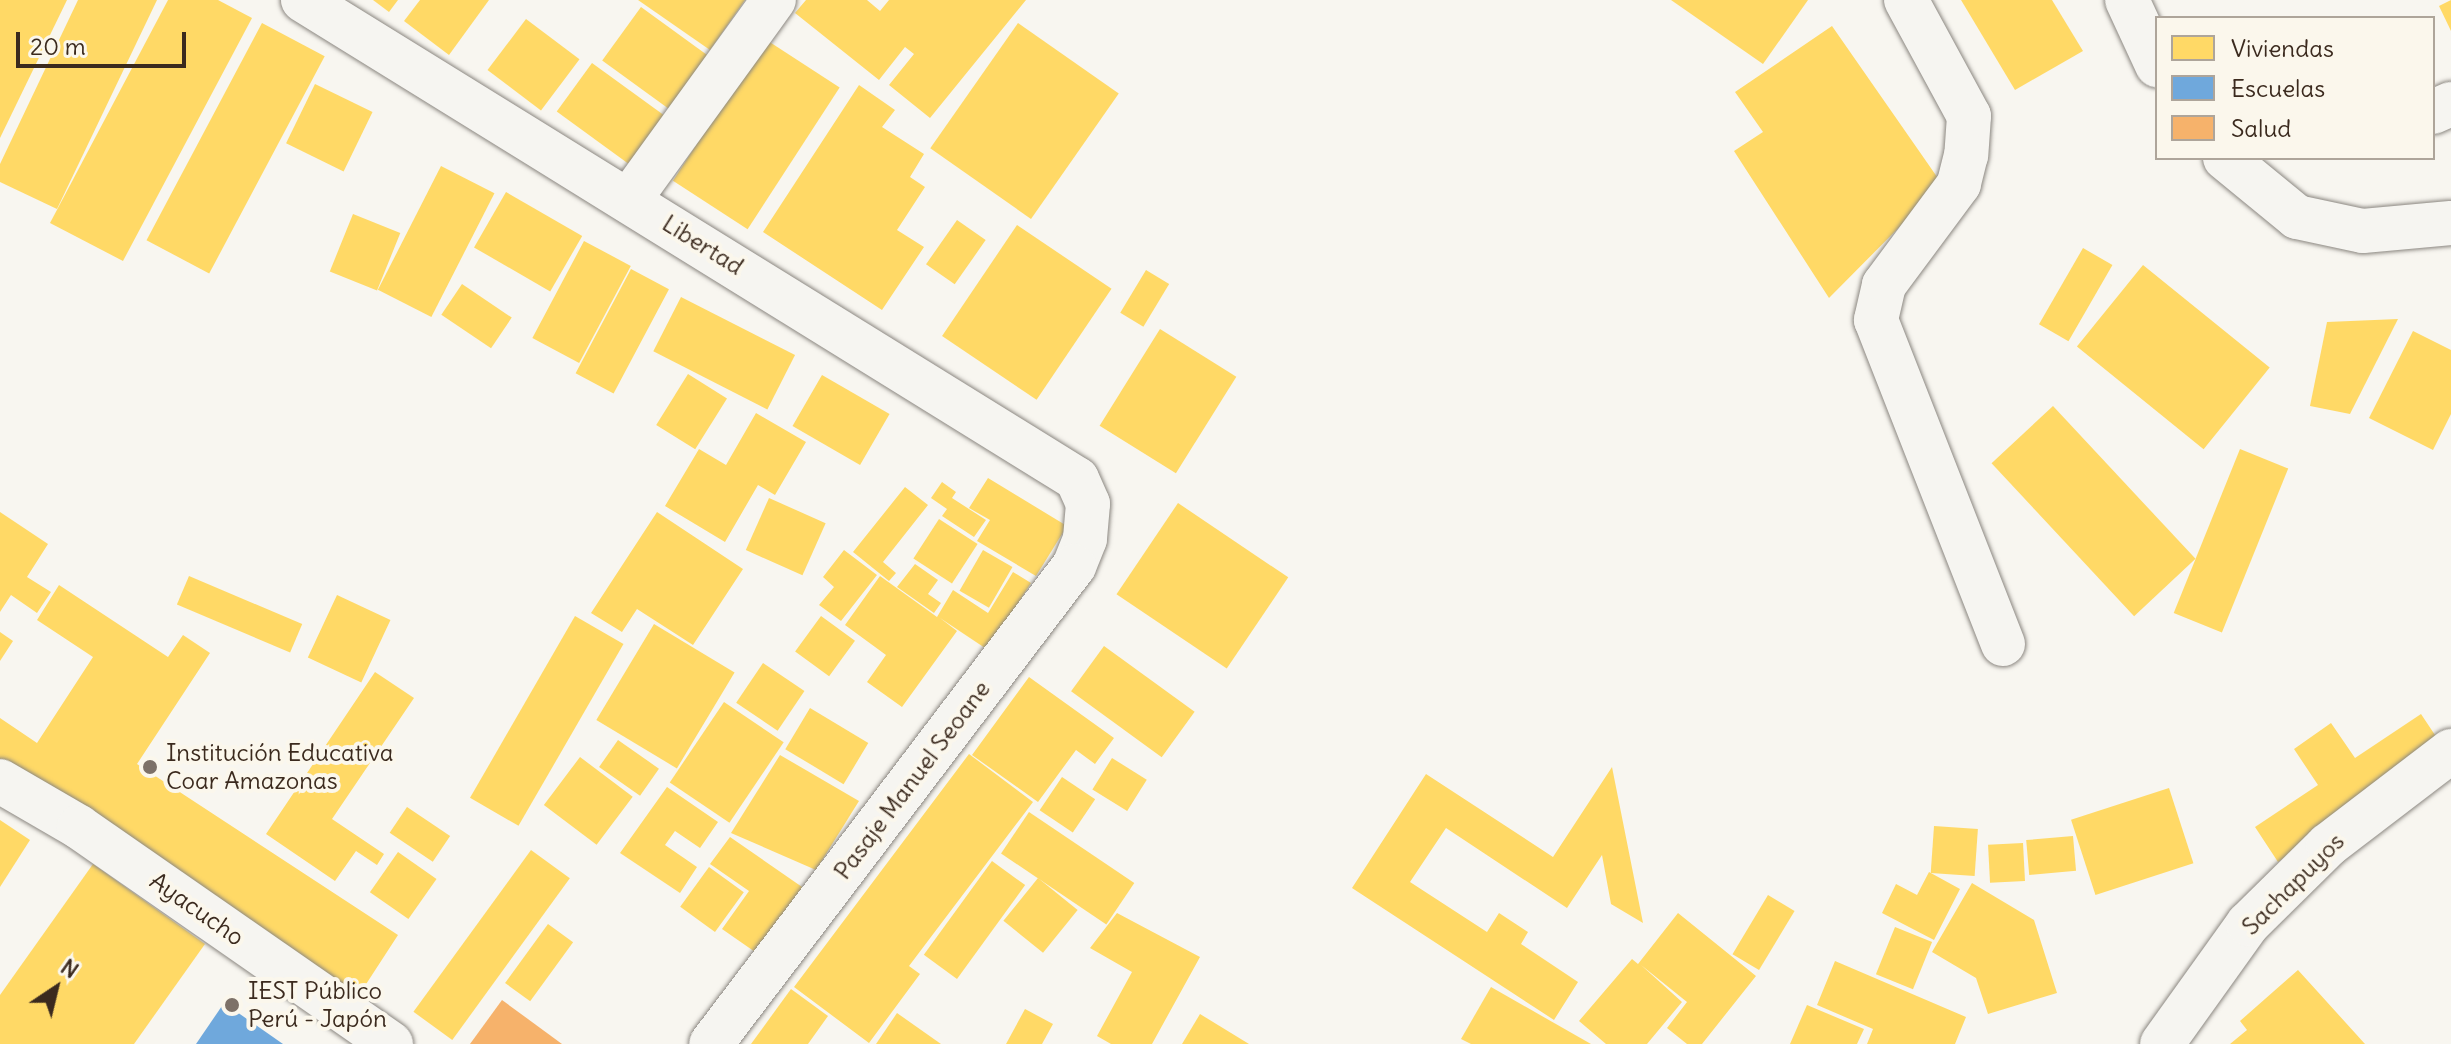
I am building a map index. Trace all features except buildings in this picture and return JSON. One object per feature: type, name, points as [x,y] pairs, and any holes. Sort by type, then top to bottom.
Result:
[{"type":"main road","name":"Libertad","points":[[303,0],[1077,479],[1088,504]]},
{"type":"main road","points":[[629,200],[774,0]]},
{"type":"main road","points":[[1906,0],[1969,116],[1966,155],[1959,184],[1884,285],[1876,320],[2003,644]]},
{"type":"main road","points":[[2127,0],[2155,61]]},
{"type":"main road","points":[[2227,160],[2297,217],[2363,231],[2451,223]]},
{"type":"main road","name":"Pasaje Manuel Seoane","points":[[711,1044],[1074,566],[1085,539],[1088,504]]},
{"type":"main road","name":"Sachapuyos","points":[[2162,1044],[2248,924],[2328,845],[2451,751]]},
{"type":"main road","name":"Ayacucho","points":[[0,781],[79,827],[391,1044]]},
{"type":"place","name":"Institución Educativa Coar Amazonas","points":[[150,767]]},
{"type":"place","name":"IEST Público Perú - Japón","points":[[232,1005]]}]
